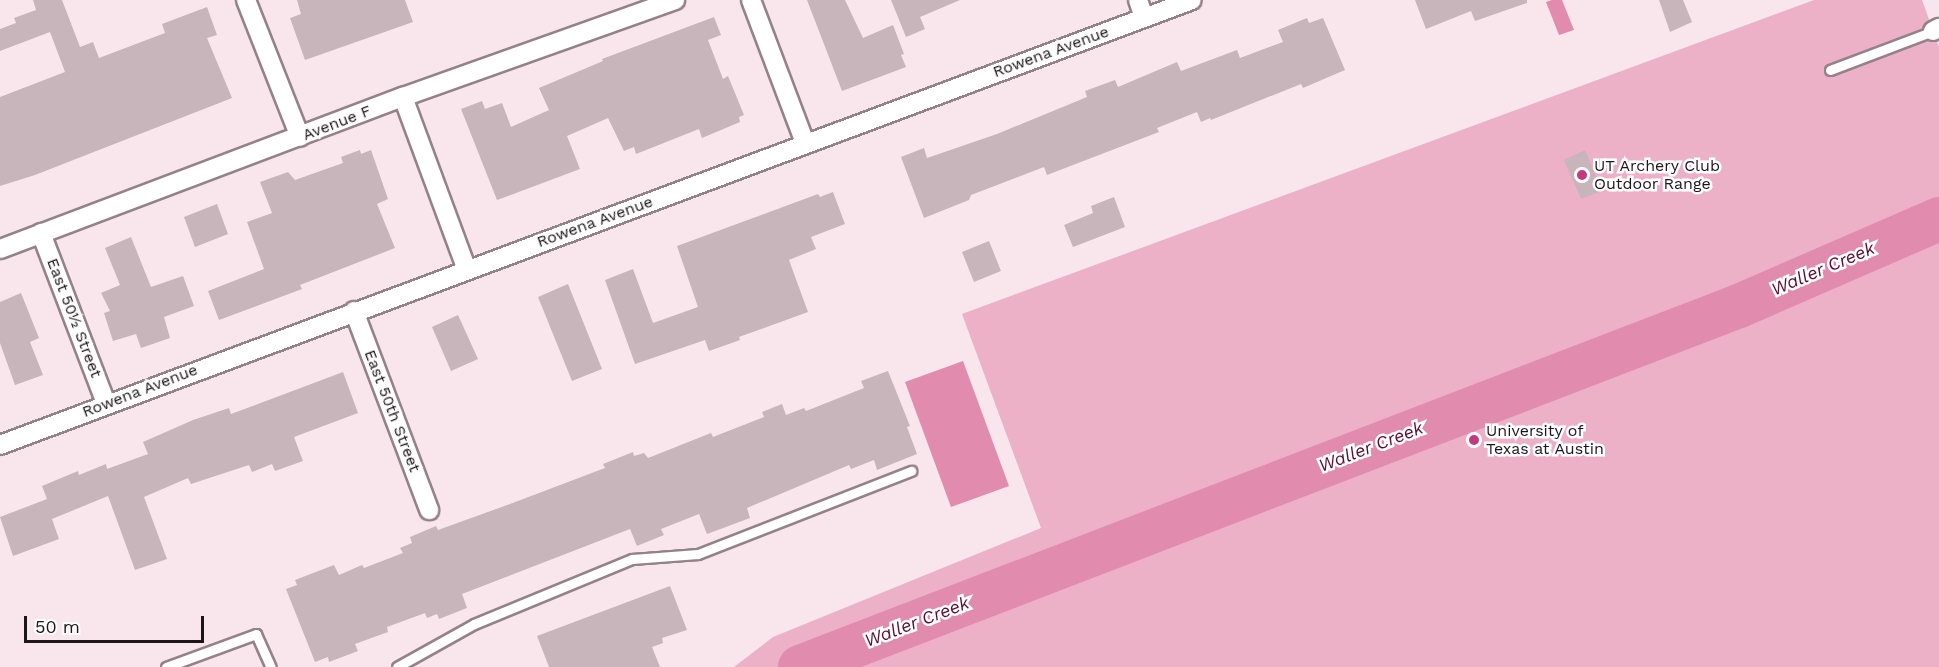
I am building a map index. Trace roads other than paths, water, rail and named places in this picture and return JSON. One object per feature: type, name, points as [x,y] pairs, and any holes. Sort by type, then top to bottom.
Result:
[{"type":"street","points":[[246,0],[300,137]]},
{"type":"street","name":"Avenue F","points":[[0,249],[404,97],[675,0]]},
{"type":"street","points":[[751,0],[805,143]]},
{"type":"street","points":[[1138,0],[1144,17]]},
{"type":"street","name":"Rowena Avenue","points":[[0,445],[1192,0]]},
{"type":"street","points":[[404,97],[467,270]]},
{"type":"street","name":"East 50½ Street","points":[[41,233],[106,404]]},
{"type":"street","name":"East 50th Street","points":[[354,311],[429,510]]},
{"type":"lane","points":[[1830,70],[1936,29]]},
{"type":"lane","points":[[397,667],[474,624],[632,559],[698,554],[911,471]]},
{"type":"lane","points":[[166,667],[256,634],[270,667]]},
{"type":"waterway","name":"Waller Creek","points":[[800,667],[1739,306],[1939,219]]},
{"type":"place","name":"UT Archery Club Outdoor Range","points":[[1582,175]]},
{"type":"place","name":"University of Texas at Austin","points":[[1474,440]]}]
